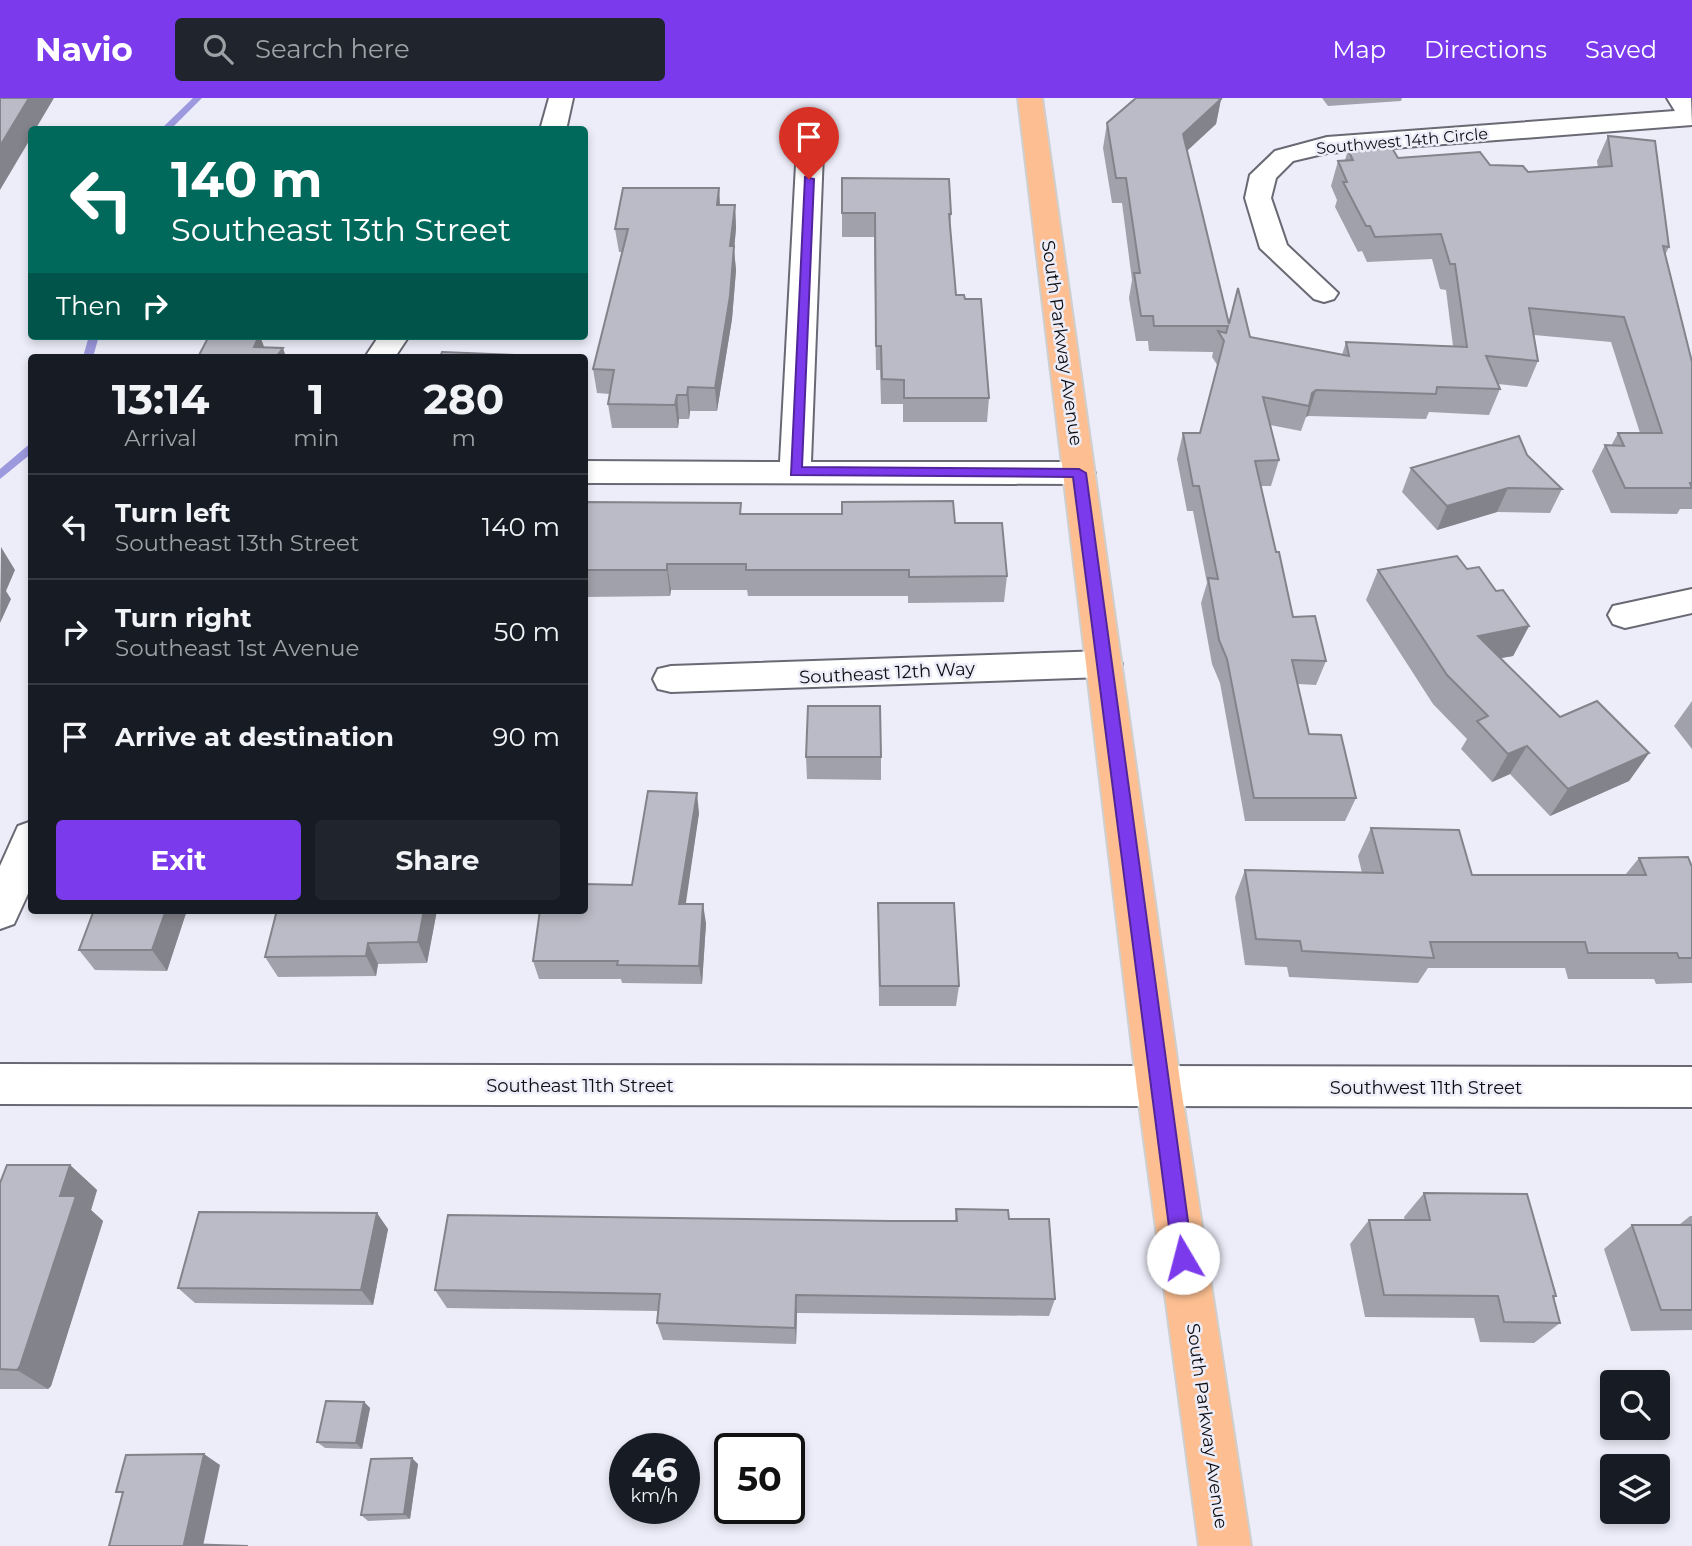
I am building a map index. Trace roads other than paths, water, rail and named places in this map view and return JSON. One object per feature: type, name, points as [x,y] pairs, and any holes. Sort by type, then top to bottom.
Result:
[{"type":"main road","name":"South Parkway Avenue","points":[[1030,98],[1159,1088],[1225,1546]]},
{"type":"street","points":[[555,126],[561,98]]},
{"type":"street","points":[[1679,98],[1692,117]]},
{"type":"street","name":"Southwest 14th Circle","points":[[1324,293],[1274,248],[1258,198],[1262,175],[1284,156],[1327,145],[1692,117]]},
{"type":"street","points":[[795,472],[811,127]]},
{"type":"street","points":[[588,472],[1079,473]]},
{"type":"street","points":[[1625,615],[1692,601]]},
{"type":"street","name":"Southeast 12th Way","points":[[671,679],[801,678],[915,670],[1104,664]]},
{"type":"street","points":[[0,912],[28,846]]},
{"type":"street","name":"Southeast 11th Street","points":[[0,1084],[1159,1088]]},
{"type":"street","name":"Southwest 11th Street","points":[[1159,1088],[1692,1087]]},
{"type":"waterway","points":[[168,126],[198,98]]},
{"type":"waterway","points":[[89,354],[93,340]]},
{"type":"waterway","points":[[0,475],[28,450]]}]
